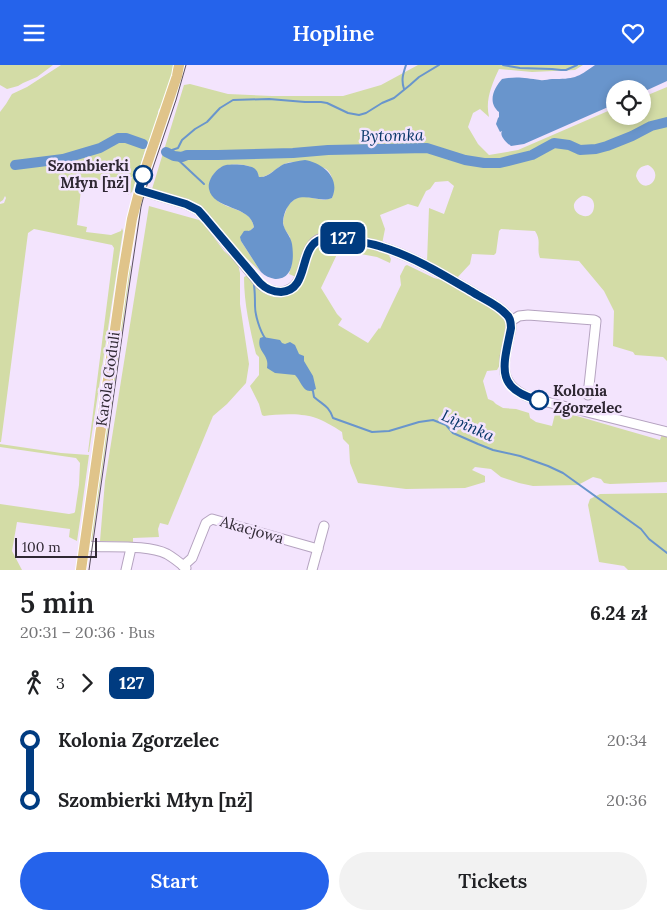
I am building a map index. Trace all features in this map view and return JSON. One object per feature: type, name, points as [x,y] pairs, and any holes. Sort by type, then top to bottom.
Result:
[{"type":"main road","name":"Karola Goduli","points":[[81,570],[132,219],[139,190],[179,65]]},
{"type":"street","points":[[139,190],[186,204],[198,210],[264,287],[272,291],[278,292],[294,287],[302,275],[311,245],[321,239],[328,237],[345,238],[381,246],[398,253],[435,271],[498,307],[508,315],[511,328],[504,370],[507,380],[522,394],[531,398],[667,432]]},
{"type":"street","points":[[510,321],[519,316],[528,315],[596,321],[588,395]]},
{"type":"street","name":"Akacjowa","points":[[85,546],[156,550],[166,553],[186,569],[206,523],[212,519],[318,549]]},
{"type":"street","points":[[312,570],[324,526]]},
{"type":"street","points":[[126,570],[131,548]]},
{"type":"green space","points":[[0,65],[53,65],[37,77],[7,89],[0,85]]},
{"type":"green space","points":[[61,65],[175,65],[148,144],[127,137],[118,137],[100,146],[66,157],[14,164],[15,167],[63,161],[102,149],[118,140],[127,140],[146,147],[132,192],[128,195],[132,177],[105,179],[81,187],[77,225],[87,227],[86,232],[111,235],[121,231],[122,228],[123,231],[89,452],[114,248],[112,245],[34,229],[28,233],[0,442],[0,204],[4,203],[6,198],[5,196],[0,202],[0,112],[12,94],[27,87]]},
{"type":"green space","points":[[418,65],[583,65],[575,70],[532,72],[499,69],[489,98],[489,117],[480,109],[473,113],[468,127],[478,144],[489,155],[518,150],[606,112],[606,125],[646,125],[620,139],[621,144],[651,128],[667,124],[667,361],[663,357],[635,355],[633,352],[613,346],[614,311],[604,291],[579,261],[540,258],[538,238],[535,231],[501,229],[499,231],[496,253],[494,255],[472,254],[470,264],[456,279],[427,262],[429,208],[444,214],[454,186],[448,181],[435,182],[426,191],[418,207],[408,204],[380,215],[385,229],[382,244],[328,234],[317,236],[309,241],[296,277],[289,274],[292,264],[290,237],[284,228],[284,216],[288,205],[296,198],[307,197],[324,200],[332,198],[333,183],[329,171],[326,169],[291,162],[282,165],[263,177],[259,177],[256,171],[248,166],[233,165],[223,166],[213,176],[210,181],[214,197],[224,205],[243,212],[252,221],[254,227],[247,232],[241,241],[261,272],[234,247],[216,225],[152,189],[184,85],[190,84],[228,94],[343,96],[381,85]],"holes":[[[648,165],[653,169],[655,179],[652,183],[648,185],[640,183],[636,176],[637,171],[643,166]],[[582,196],[587,196],[592,200],[594,207],[592,213],[588,216],[583,216],[575,210],[574,206],[576,201]]]},
{"type":"green space","points":[[667,87],[667,120],[651,123],[651,94]]},
{"type":"green space","points":[[149,206],[199,220],[224,251],[238,264],[240,273],[240,304],[249,364],[246,383],[213,416],[168,525],[160,523],[158,529],[159,537],[133,538],[133,542],[100,541],[105,481]]},
{"type":"green space","points":[[341,241],[387,252],[391,259],[390,263],[377,257],[339,250],[321,288],[342,319],[338,325],[368,343],[380,329],[401,285],[400,276],[405,266],[407,265],[442,280],[505,317],[508,327],[502,361],[497,370],[487,371],[483,381],[488,399],[503,408],[529,413],[530,418],[536,422],[552,426],[556,410],[660,440],[662,434],[667,435],[667,482],[610,484],[593,477],[578,485],[533,486],[501,477],[491,469],[475,467],[472,470],[485,476],[485,482],[465,488],[406,489],[358,483],[350,463],[349,445],[343,439],[342,432],[324,421],[308,416],[288,414],[262,415],[250,386],[259,375],[259,357],[256,354],[248,316],[244,277],[248,275],[258,287],[268,294],[285,295],[317,246],[320,243]]},
{"type":"green space","points":[[129,265],[131,266],[92,542],[90,540]]},
{"type":"green space","points":[[0,444],[89,455],[77,541],[69,537],[70,529],[17,522],[12,551],[22,570],[0,570],[0,504],[69,514],[74,513],[79,485],[80,463],[76,458],[0,447]]},
{"type":"green space","points":[[667,493],[667,570],[628,570],[624,566],[599,562],[588,505],[590,499],[600,494]]},
{"type":"water","points":[[595,65],[667,65],[667,81],[651,88],[651,80],[606,80],[606,108],[524,144],[511,146],[504,139],[502,131],[500,132],[496,124],[499,112],[493,104],[494,91],[502,79],[517,77],[543,80],[571,78]]},
{"type":"water","points":[[305,160],[318,164],[329,173],[334,184],[334,191],[332,198],[299,198],[294,200],[288,207],[284,214],[283,223],[292,244],[293,261],[286,276],[273,279],[261,272],[241,241],[240,237],[244,231],[250,231],[254,227],[251,220],[239,211],[217,201],[212,196],[209,185],[216,171],[226,165],[254,168],[259,177],[263,177],[284,164]]},
{"type":"water","points":[[260,338],[280,340],[285,344],[290,342],[295,345],[299,354],[304,356],[304,361],[313,376],[316,389],[308,391],[295,375],[275,373],[267,368],[267,359],[259,343]]},
{"type":"waterway","points":[[404,89],[403,77],[406,65]]},
{"type":"waterway","points":[[166,152],[178,148],[182,140],[207,122],[220,108],[233,100],[269,99],[321,102],[348,113],[359,115],[394,98],[419,77],[439,65]]},
{"type":"waterway","points":[[503,65],[520,68],[561,70],[577,65]]},
{"type":"waterway","name":"Bytomka","points":[[166,152],[182,157],[187,155],[427,148],[465,160],[500,163],[532,155],[554,143],[569,145],[580,150],[596,149],[632,136],[651,126],[667,122]]},
{"type":"waterway","name":"Bytomka","points":[[15,165],[63,159],[100,148],[118,138],[126,138],[143,144]]},
{"type":"waterway","name":"Lipinka","points":[[174,156],[204,184]]},
{"type":"waterway","name":"Lipinka","points":[[254,285],[256,314],[265,338]]},
{"type":"waterway","name":"Lipinka","points":[[312,390],[314,397],[328,408],[333,418],[372,432],[389,431],[433,420],[446,425],[453,433],[493,450],[520,456],[548,466],[563,473],[641,529],[649,539],[667,553]]},
{"type":"tram line","points":[[89,570],[141,207],[186,65]]},
{"type":"bus line","name":"127","points":[[143,175],[139,190],[186,204],[198,210],[260,283],[272,291],[278,292],[294,287],[302,275],[311,245],[328,237],[345,238],[381,246],[442,274],[494,304],[508,315],[511,328],[504,370],[505,375],[510,385],[515,389],[522,394],[539,400]]},
{"type":"place","name":"Szombierki Młyn [nż]","points":[[143,175]]},
{"type":"place","name":"Kolonia Zgorzelec","points":[[539,400]]}]
